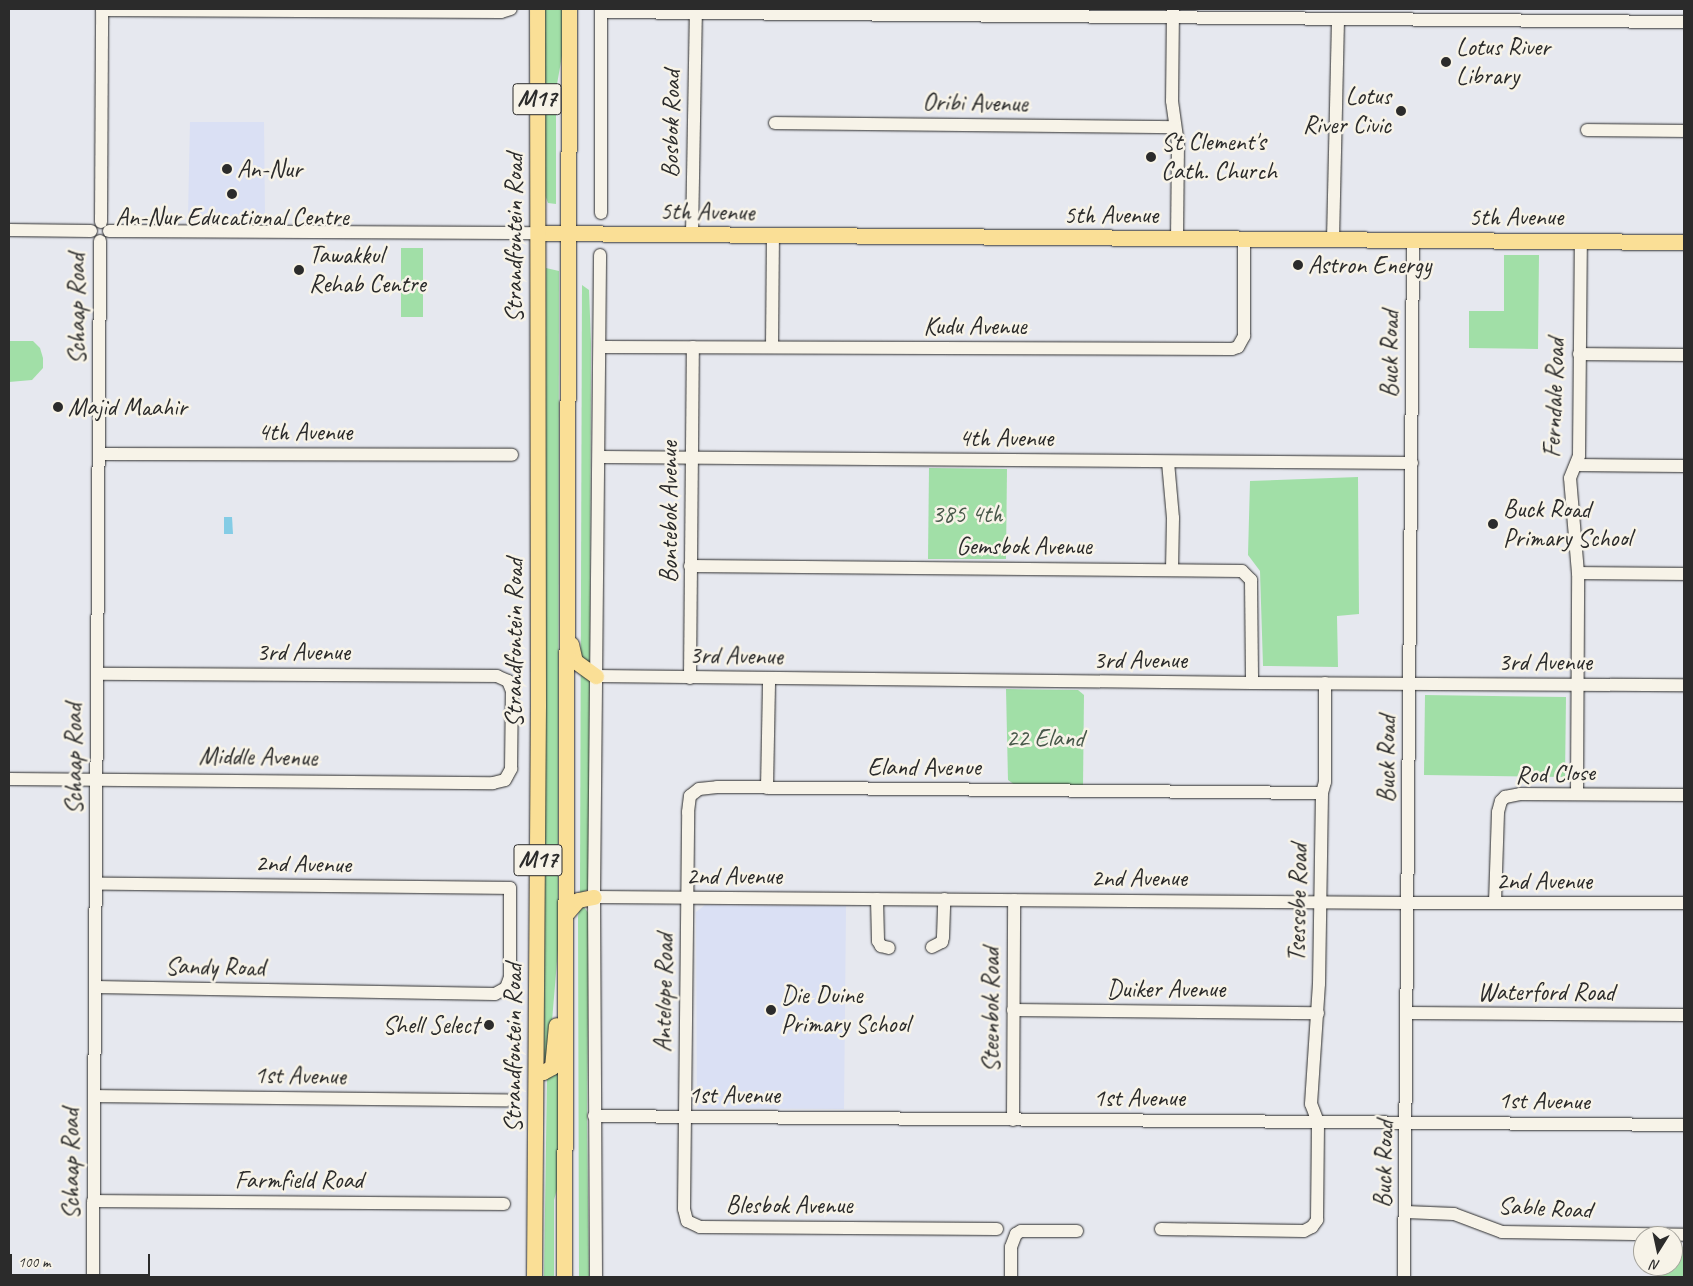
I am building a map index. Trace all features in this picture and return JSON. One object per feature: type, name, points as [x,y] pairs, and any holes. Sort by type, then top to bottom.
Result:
[{"type":"main road","name":"Strandfontein Road","points":[[534,1277],[537,1071],[538,233],[536,9]]},
{"type":"main road","name":"Strandfontein Road","points":[[564,1277],[569,9]]},
{"type":"main road","name":"5th Avenue","points":[[538,233],[1684,242]]},
{"type":"main road","points":[[566,625],[575,661],[596,676]]},
{"type":"main road","points":[[565,915],[578,900],[594,897]]},
{"type":"main road","points":[[537,1071],[549,1070],[553,1063],[565,932]]},
{"type":"street","points":[[102,9],[501,12],[511,9]]},
{"type":"street","name":"Schaap Road","points":[[102,9],[105,226]]},
{"type":"street","points":[[601,213],[601,10],[1173,13],[1338,19],[1414,14],[1684,22]]},
{"type":"street","name":"Bosbok Road","points":[[692,235],[696,11]]},
{"type":"street","points":[[1173,13],[1172,101],[1178,144],[1177,239]]},
{"type":"street","points":[[1333,240],[1338,19]]},
{"type":"street","name":"Oribi Avenue","points":[[775,124],[1175,127]]},
{"type":"street","points":[[1587,130],[1684,132]]},
{"type":"street","points":[[105,226],[107,238],[100,241],[94,238],[91,231],[94,224],[105,226],[538,233]]},
{"type":"street","points":[[9,230],[91,231]]},
{"type":"street","points":[[772,347],[774,236]]},
{"type":"street","name":"Kudu Avenue","points":[[600,347],[1232,349],[1238,347],[1244,336],[1244,239]]},
{"type":"street","name":"Schaap Road","points":[[93,1277],[100,241]]},
{"type":"street","name":"Buck Road","points":[[1404,1277],[1407,1122],[1413,241]]},
{"type":"street","name":"Ferndale Road","points":[[1577,794],[1578,573],[1570,478],[1577,466],[1581,242]]},
{"type":"street","points":[[596,1277],[594,897],[600,457],[600,255]]},
{"type":"street","name":"Bontebok Avenue","points":[[690,678],[693,347]]},
{"type":"street","points":[[1579,354],[1684,355]]},
{"type":"street","name":"4th Avenue","points":[[99,454],[512,455]]},
{"type":"street","name":"4th Avenue","points":[[600,457],[1412,463]]},
{"type":"street","points":[[1168,462],[1173,518],[1172,570]]},
{"type":"street","points":[[1577,466],[1684,466]]},
{"type":"street","name":"Gemsbok Avenue","points":[[690,566],[1242,571],[1249,576],[1251,585],[1252,683]]},
{"type":"street","points":[[1578,573],[1684,574]]},
{"type":"street","name":"3rd Avenue","points":[[97,674],[490,675],[508,681],[512,699],[511,769],[506,780]]},
{"type":"street","name":"3rd Avenue","points":[[596,676],[768,679],[1684,685]]},
{"type":"street","points":[[767,788],[768,679]]},
{"type":"street","name":"Tsessebe Road","points":[[1318,1122],[1311,1104],[1318,1013],[1322,793],[1325,782],[1325,683]]},
{"type":"street","name":"Middle Avenue","points":[[9,778],[493,783],[506,780]]},
{"type":"street","name":"Eland Avenue","points":[[687,898],[690,796],[699,789],[1322,793]]},
{"type":"street","name":"Rod Close","points":[[1495,903],[1497,824],[1501,801],[1513,794],[1684,795]]},
{"type":"street","name":"2nd Avenue","points":[[96,884],[510,888]]},
{"type":"street","name":"Sandy Road","points":[[94,987],[495,994],[503,990],[509,983],[510,977],[510,888]]},
{"type":"street","name":"2nd Avenue","points":[[594,897],[1408,903],[1684,903]]},
{"type":"street","name":"Antelope Road","points":[[685,1118],[687,898]]},
{"type":"street","points":[[877,899],[878,941],[881,946],[889,948]]},
{"type":"street","points":[[932,947],[942,942],[944,899]]},
{"type":"street","name":"Steenbok Road","points":[[1013,1120],[1014,900]]},
{"type":"street","name":"Duiker Avenue","points":[[1013,1010],[1318,1013]]},
{"type":"street","name":"Waterford Road","points":[[1407,1014],[1684,1015]]},
{"type":"street","name":"1st Avenue","points":[[94,1096],[507,1100]]},
{"type":"street","name":"1st Avenue","points":[[594,1116],[1684,1125]]},
{"type":"street","name":"Blesbok Avenue","points":[[685,1118],[685,1214],[687,1222],[693,1226],[997,1229]]},
{"type":"street","points":[[1161,1229],[1308,1229],[1315,1224],[1318,1216],[1318,1122]]},
{"type":"street","name":"Farmfield Road","points":[[93,1201],[504,1204]]},
{"type":"street","name":"Sable Road","points":[[1406,1212],[1454,1214],[1502,1232],[1684,1235]]},
{"type":"street","points":[[1011,1277],[1011,1247],[1016,1234],[1021,1231],[1077,1231]]},
{"type":"shaded area","name":"An-Nur","points":[[190,122],[264,122],[265,217],[188,217]]},
{"type":"shaded area","name":"Die Duine Primary School","points":[[705,905],[846,906],[844,1109],[697,1108],[696,912]]},
{"type":"green space","points":[[543,9],[563,9],[563,50],[556,90],[556,204],[548,203],[545,195]]},
{"type":"green space","points":[[401,248],[423,248],[423,317],[401,317]]},
{"type":"green space","points":[[1504,255],[1539,255],[1538,349],[1469,348],[1469,311],[1504,311]]},
{"type":"green space","points":[[546,268],[559,271],[558,949],[549,1057],[544,1062]]},
{"type":"green space","points":[[582,285],[589,290],[591,343],[589,889],[580,893]]},
{"type":"green space","points":[[9,341],[33,341],[40,348],[43,368],[32,380],[9,382]]},
{"type":"green space","name":"385 4th","points":[[929,468],[1007,469],[1006,559],[928,559]]},
{"type":"green space","points":[[1358,477],[1359,614],[1337,616],[1338,667],[1263,666],[1260,571],[1248,555],[1250,481]]},
{"type":"green space","name":"22 Eland","points":[[1006,689],[1078,690],[1084,695],[1083,786],[1015,785],[1008,780]]},
{"type":"green space","points":[[1425,695],[1566,697],[1565,777],[1424,775]]},
{"type":"green space","points":[[584,907],[589,914],[587,1118],[589,1277],[579,1277],[578,917],[579,910]]},
{"type":"green space","points":[[561,1060],[559,1182],[554,1200],[554,1277],[544,1277],[547,1078],[554,1076]]},
{"type":"green space","points":[[1684,1247],[1684,1277],[1657,1277],[1683,1276]]},
{"type":"water","points":[[224,517],[232,517],[233,534],[224,534]]},
{"type":"place","name":"Lotus River Library","points":[[1446,62]]},
{"type":"place","name":"Lotus River Civic","points":[[1401,111]]},
{"type":"place","name":"St Clement's Cath. Church","points":[[1151,157]]},
{"type":"place","name":"An-Nur","points":[[227,169]]},
{"type":"place","name":"An-Nur Educational Centre","points":[[232,194]]},
{"type":"place","name":"Astron Energy","points":[[1298,265]]},
{"type":"place","name":"Tawakkul Rehab Centre","points":[[299,270]]},
{"type":"place","name":"Majid Maahir","points":[[58,407]]},
{"type":"place","name":"Buck Road Primary School","points":[[1493,524]]},
{"type":"place","name":"Die Duine Primary School","points":[[771,1010]]},
{"type":"place","name":"Shell Select","points":[[489,1025]]}]
